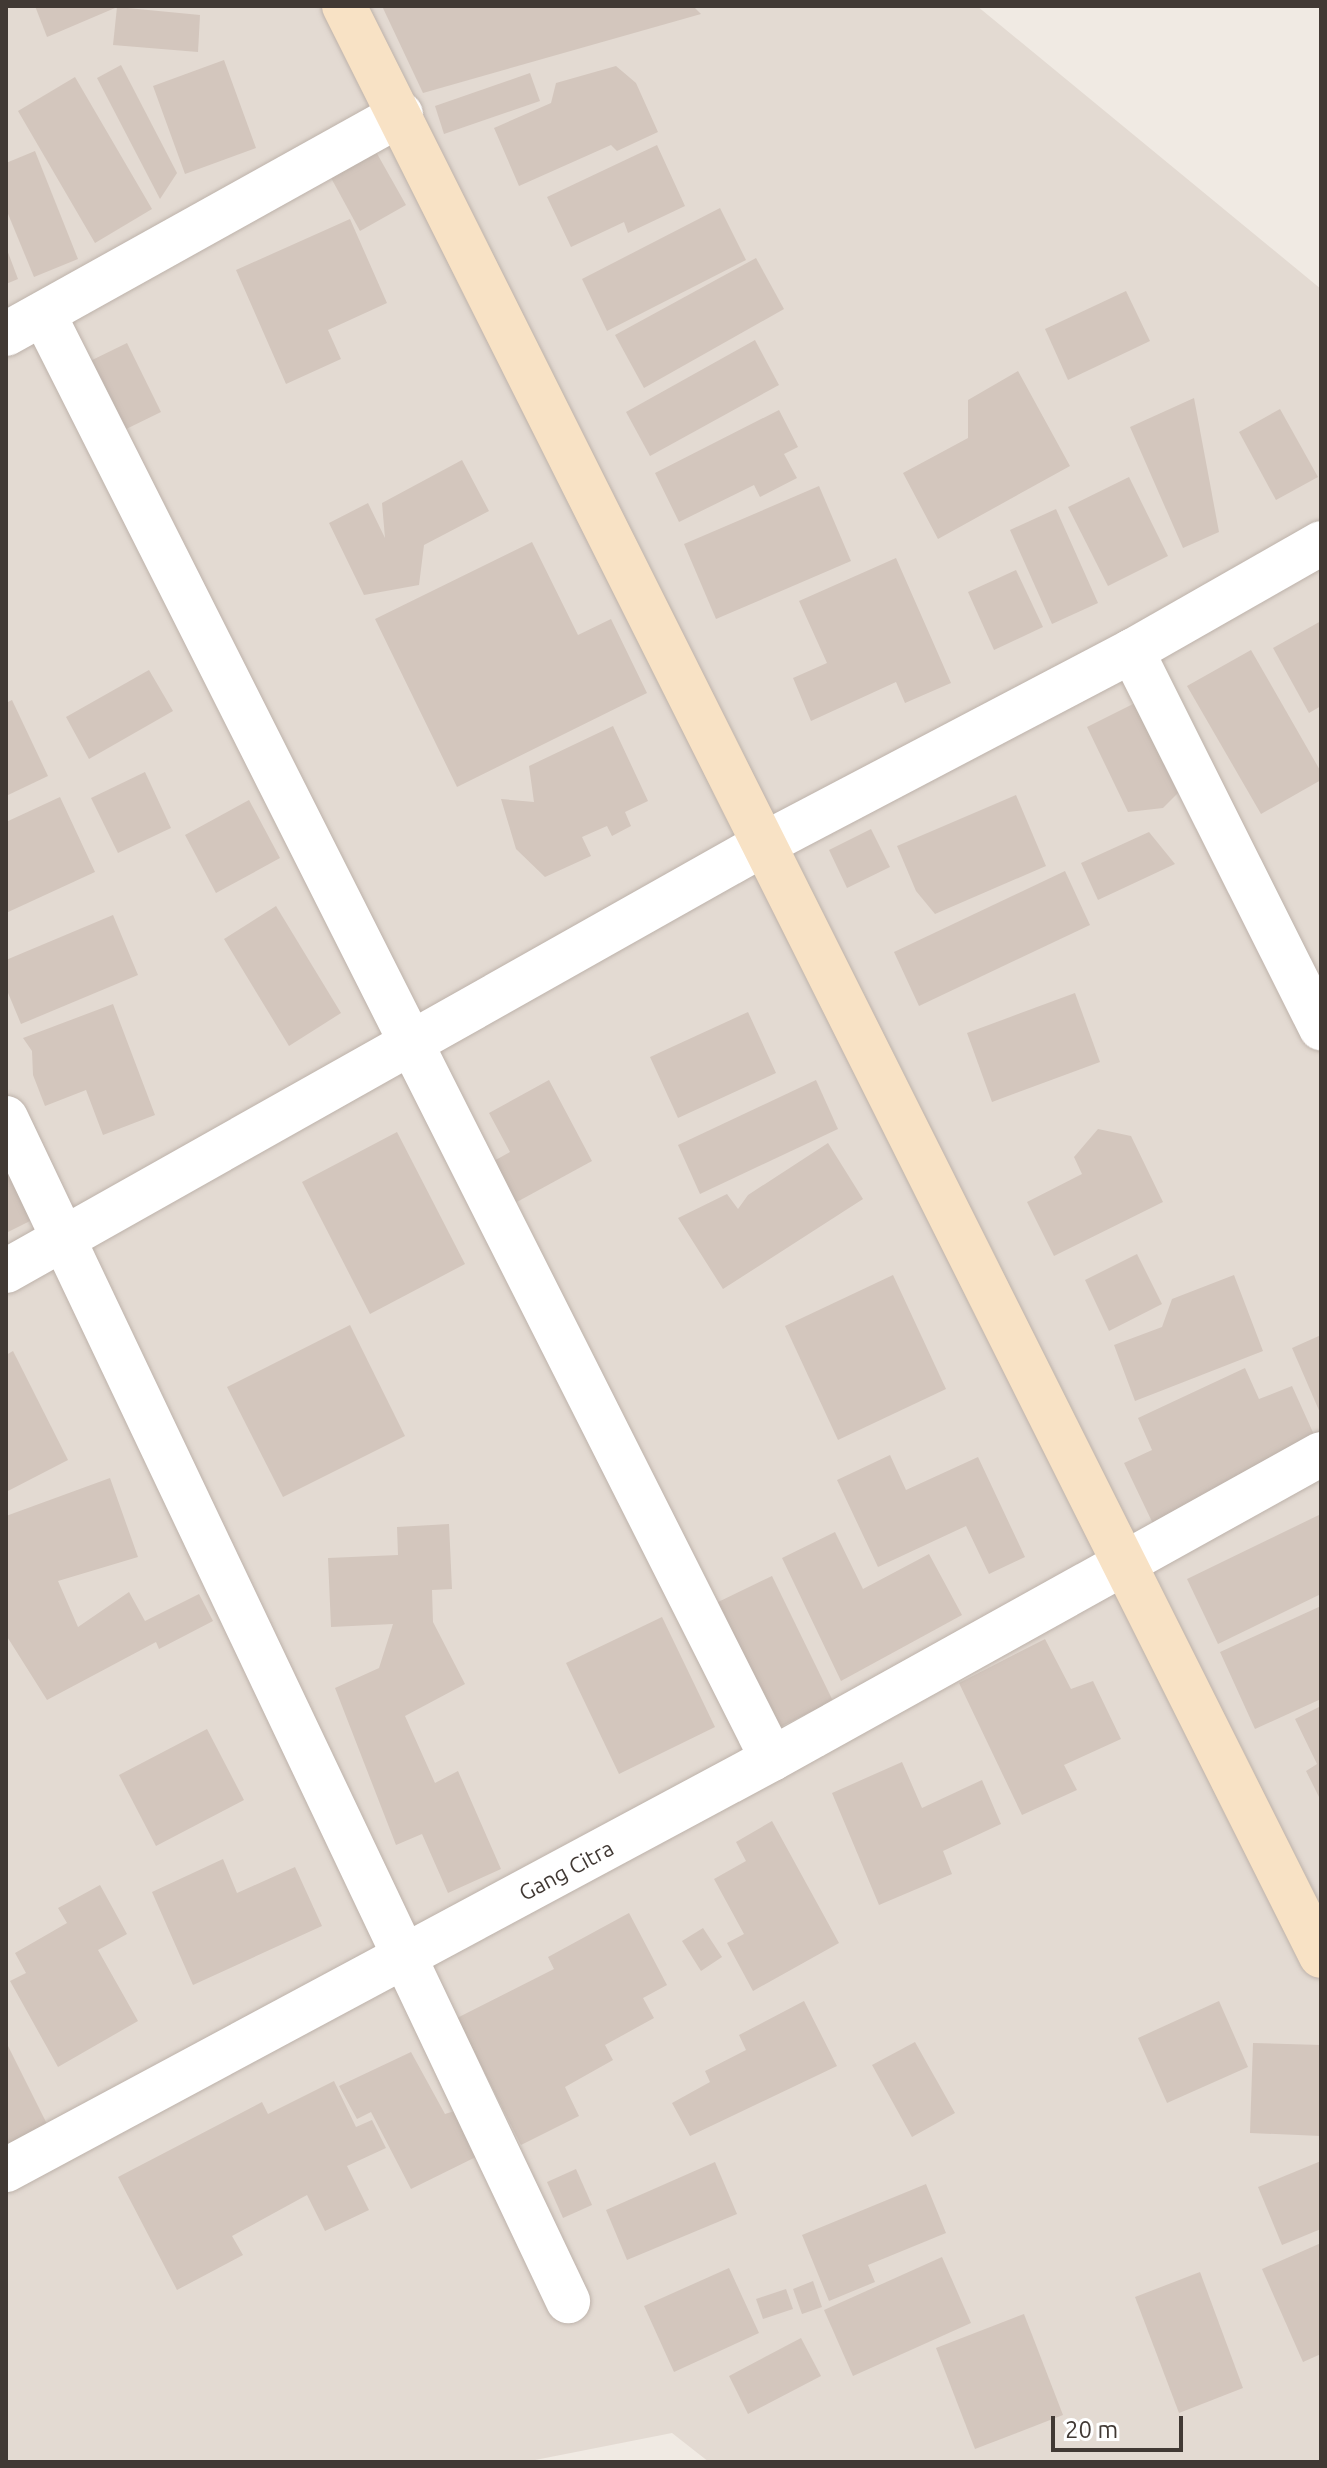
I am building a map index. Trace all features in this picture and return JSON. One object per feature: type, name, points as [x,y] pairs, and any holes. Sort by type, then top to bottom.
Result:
[{"type":"street","points":[[344,6],[401,114],[1122,1563],[1321,1956]]},
{"type":"street","points":[[6,334],[401,114]]},
{"type":"street","points":[[44,315],[409,1047],[772,1759]]},
{"type":"street","points":[[6,1271],[409,1047],[764,844],[1132,651],[1321,543]]},
{"type":"street","points":[[1132,651],[1321,1028]]},
{"type":"street","points":[[6,1118],[408,1955],[568,2301]]},
{"type":"street","name":"Gang Citra","points":[[6,2170],[772,1759],[1321,1454]]},
{"type":"shaded area","points":[[6,6],[977,6],[1321,289],[1321,2462],[709,2462],[672,2433],[525,2462],[6,2462]]},
{"type":"building","points":[[35,6],[114,6],[115,8],[47,37]]},
{"type":"building","points":[[382,6],[693,6],[701,14],[423,93]]},
{"type":"building","points":[[117,7],[200,15],[198,52],[113,45]]},
{"type":"building","points":[[224,60],[256,148],[185,174],[153,86]]},
{"type":"building","points":[[121,65],[177,173],[160,199],[97,78]]},
{"type":"building","points":[[616,66],[636,83],[658,132],[617,151],[611,145],[519,186],[494,128],[551,103],[556,83]]},
{"type":"building","points":[[530,73],[540,101],[444,134],[435,106]]},
{"type":"building","points":[[75,77],[152,209],[95,243],[18,111]]},
{"type":"building","points":[[657,145],[685,206],[628,233],[624,222],[571,247],[547,197]]},
{"type":"building","points":[[375,150],[406,205],[360,231],[330,176]]},
{"type":"building","points":[[35,151],[78,259],[34,277],[6,209],[6,163]]},
{"type":"building","points":[[720,208],[746,260],[607,331],[582,279]]},
{"type":"building","points":[[350,219],[387,303],[328,330],[341,359],[286,384],[236,270]]},
{"type":"building","points":[[6,247],[18,279],[6,284]]},
{"type":"building","points":[[756,258],[784,309],[644,388],[615,335]]},
{"type":"building","points":[[1126,291],[1150,341],[1068,380],[1045,329]]},
{"type":"building","points":[[755,340],[779,385],[650,456],[626,412]]},
{"type":"building","points":[[127,343],[161,412],[118,433],[84,364]]},
{"type":"building","points":[[1018,371],[1070,466],[938,539],[903,473],[968,438],[968,400]]},
{"type":"building","points":[[1194,398],[1219,532],[1183,548],[1130,427]]},
{"type":"building","points":[[1280,409],[1318,477],[1276,500],[1239,432]]},
{"type":"building","points":[[779,410],[798,447],[784,454],[797,478],[760,497],[754,485],[679,522],[655,473]]},
{"type":"building","points":[[462,460],[489,511],[424,545],[419,585],[364,595],[329,523],[368,503],[385,538],[382,503]]},
{"type":"building","points":[[1129,477],[1168,556],[1108,586],[1068,507]]},
{"type":"building","points":[[819,486],[851,561],[716,619],[684,544]]},
{"type":"building","points":[[1056,509],[1098,603],[1052,624],[1010,530]]},
{"type":"building","points":[[532,542],[578,635],[611,619],[647,693],[457,787],[375,619]]},
{"type":"building","points":[[896,558],[951,683],[905,703],[896,682],[811,721],[793,678],[827,663],[799,601]]},
{"type":"building","points":[[1016,570],[1043,627],[994,650],[968,592]]},
{"type":"building","points":[[1321,621],[1321,706],[1309,713],[1273,648]]},
{"type":"building","points":[[1251,650],[1321,772],[1321,780],[1261,814],[1187,686]]},
{"type":"building","points":[[149,670],[173,711],[89,759],[66,717]]},
{"type":"building","points":[[12,700],[48,776],[6,796],[6,703]]},
{"type":"building","points":[[1139,701],[1181,790],[1163,808],[1128,812],[1087,727]]},
{"type":"building","points":[[613,726],[648,801],[625,812],[631,826],[612,836],[607,826],[582,837],[591,856],[545,877],[516,849],[501,799],[534,802],[529,766]]},
{"type":"building","points":[[145,772],[171,828],[118,853],[91,798]]},
{"type":"building","points":[[1016,795],[1046,866],[935,914],[916,891],[897,846]]},
{"type":"building","points":[[60,797],[95,872],[6,913],[6,822]]},
{"type":"building","points":[[249,800],[280,858],[216,893],[185,835]]},
{"type":"building","points":[[871,829],[890,867],[847,888],[829,850]]},
{"type":"building","points":[[1149,832],[1175,864],[1098,900],[1081,863]]},
{"type":"building","points":[[1065,871],[1090,925],[919,1006],[894,952]]},
{"type":"building","points":[[276,906],[341,1013],[289,1046],[224,939]]},
{"type":"building","points":[[113,915],[138,975],[21,1024],[6,988],[6,960]]},
{"type":"building","points":[[1075,993],[1100,1062],[992,1102],[967,1033]]},
{"type":"building","points":[[113,1004],[155,1115],[103,1135],[86,1090],[45,1106],[33,1075],[32,1051],[23,1038]]},
{"type":"building","points":[[748,1012],[776,1073],[678,1118],[650,1057]]},
{"type":"building","points":[[549,1080],[592,1161],[515,1203],[492,1162],[510,1152],[489,1113]]},
{"type":"building","points":[[816,1080],[838,1129],[700,1194],[678,1145]]},
{"type":"building","points":[[1098,1129],[1131,1136],[1163,1202],[1054,1256],[1027,1202],[1082,1174],[1074,1157]]},
{"type":"building","points":[[397,1132],[465,1264],[370,1314],[302,1182]]},
{"type":"building","points":[[828,1143],[863,1199],[723,1289],[678,1218],[727,1194],[738,1209],[748,1195]]},
{"type":"building","points":[[6,1164],[34,1219],[6,1233]]},
{"type":"building","points":[[1137,1254],[1162,1304],[1109,1331],[1085,1280]]},
{"type":"building","points":[[893,1275],[946,1389],[838,1440],[785,1326]]},
{"type":"building","points":[[1234,1275],[1263,1351],[1135,1401],[1114,1345],[1162,1327],[1172,1299]]},
{"type":"building","points":[[350,1325],[405,1436],[283,1497],[227,1387]]},
{"type":"building","points":[[1321,1335],[1321,1415],[1292,1348]]},
{"type":"building","points":[[13,1351],[68,1460],[6,1492],[6,1355]]},
{"type":"building","points":[[1245,1368],[1259,1399],[1292,1386],[1321,1450],[1156,1530],[1124,1463],[1152,1450],[1138,1418]]},
{"type":"building","points":[[890,1455],[906,1490],[978,1457],[1025,1557],[989,1574],[966,1526],[878,1567],[837,1480]]},
{"type":"building","points":[[110,1478],[138,1557],[58,1581],[78,1627],[129,1592],[145,1621],[199,1594],[213,1621],[159,1649],[156,1642],[47,1700],[6,1635],[6,1516]]},
{"type":"building","points":[[1321,1514],[1321,1594],[1218,1644],[1187,1579]]},
{"type":"building","points":[[449,1524],[452,1589],[432,1590],[433,1622],[465,1684],[405,1716],[435,1783],[458,1771],[501,1869],[448,1893],[422,1834],[396,1845],[335,1688],[379,1668],[393,1624],[331,1627],[328,1558],[398,1555],[397,1527]]},
{"type":"building","points":[[835,1532],[863,1589],[929,1554],[962,1615],[841,1681],[782,1558]]},
{"type":"building","points":[[772,1576],[833,1701],[774,1730],[714,1604]]},
{"type":"building","points":[[1321,1606],[1321,1699],[1255,1729],[1220,1652]]},
{"type":"building","points":[[662,1617],[715,1727],[619,1774],[566,1663]]},
{"type":"building","points":[[1045,1639],[1071,1689],[1093,1681],[1121,1739],[1064,1765],[1077,1790],[1022,1815],[959,1683]]},
{"type":"building","points":[[1321,1706],[1321,1801],[1306,1771],[1317,1764],[1295,1719]]},
{"type":"building","points":[[207,1729],[244,1800],[156,1846],[119,1775]]},
{"type":"building","points":[[902,1762],[922,1808],[982,1780],[1001,1824],[943,1851],[952,1874],[879,1905],[832,1793]]},
{"type":"building","points":[[772,1821],[839,1943],[753,1991],[727,1943],[744,1934],[714,1879],[746,1861],[736,1842]]},
{"type":"building","points":[[223,1859],[237,1893],[295,1867],[322,1926],[193,1985],[152,1892]]},
{"type":"building","points":[[100,1885],[127,1934],[98,1950],[138,2021],[58,2067],[10,1981],[26,1973],[15,1953],[67,1923],[58,1908]]},
{"type":"building","points":[[629,1913],[667,1985],[643,1998],[654,2018],[605,2045],[613,2060],[565,2087],[579,2116],[521,2145],[457,2018],[554,1969],[548,1957]]},
{"type":"building","points":[[703,1928],[722,1957],[701,1971],[682,1941]]},
{"type":"building","points":[[804,2001],[837,2066],[690,2136],[672,2103],[710,2082],[705,2071],[746,2050],[739,2035]]},
{"type":"building","points":[[1219,2001],[1248,2067],[1167,2103],[1138,2038]]},
{"type":"building","points":[[6,2042],[50,2130],[6,2153]]},
{"type":"building","points":[[915,2042],[955,2113],[912,2137],[872,2065]]},
{"type":"building","points":[[1253,2043],[1321,2045],[1321,2136],[1250,2133]]},
{"type":"building","points":[[411,2052],[445,2114],[464,2108],[486,2152],[411,2189],[371,2112],[357,2119],[339,2086]]},
{"type":"building","points":[[334,2081],[356,2127],[372,2120],[386,2148],[347,2166],[369,2210],[325,2231],[307,2195],[232,2236],[243,2255],[177,2290],[118,2177],[262,2102],[268,2114]]},
{"type":"building","points":[[1321,2161],[1321,2229],[1282,2245],[1258,2187]]},
{"type":"building","points":[[715,2162],[737,2214],[627,2260],[606,2210]]},
{"type":"building","points":[[576,2169],[592,2205],[563,2218],[547,2182]]},
{"type":"building","points":[[926,2184],[946,2233],[868,2265],[875,2282],[829,2301],[802,2235]]},
{"type":"building","points":[[1321,2243],[1321,2354],[1303,2362],[1262,2269]]},
{"type":"building","points":[[942,2257],[971,2323],[853,2376],[824,2310]]},
{"type":"building","points":[[729,2268],[759,2333],[674,2372],[644,2306]]},
{"type":"building","points":[[1200,2272],[1243,2388],[1179,2413],[1135,2297]]},
{"type":"building","points":[[813,2281],[822,2307],[802,2314],[793,2289]]},
{"type":"building","points":[[786,2289],[793,2309],[763,2319],[756,2299]]},
{"type":"building","points":[[1024,2314],[1063,2415],[975,2449],[936,2348]]},
{"type":"building","points":[[801,2338],[821,2376],[748,2414],[729,2376]]}]
